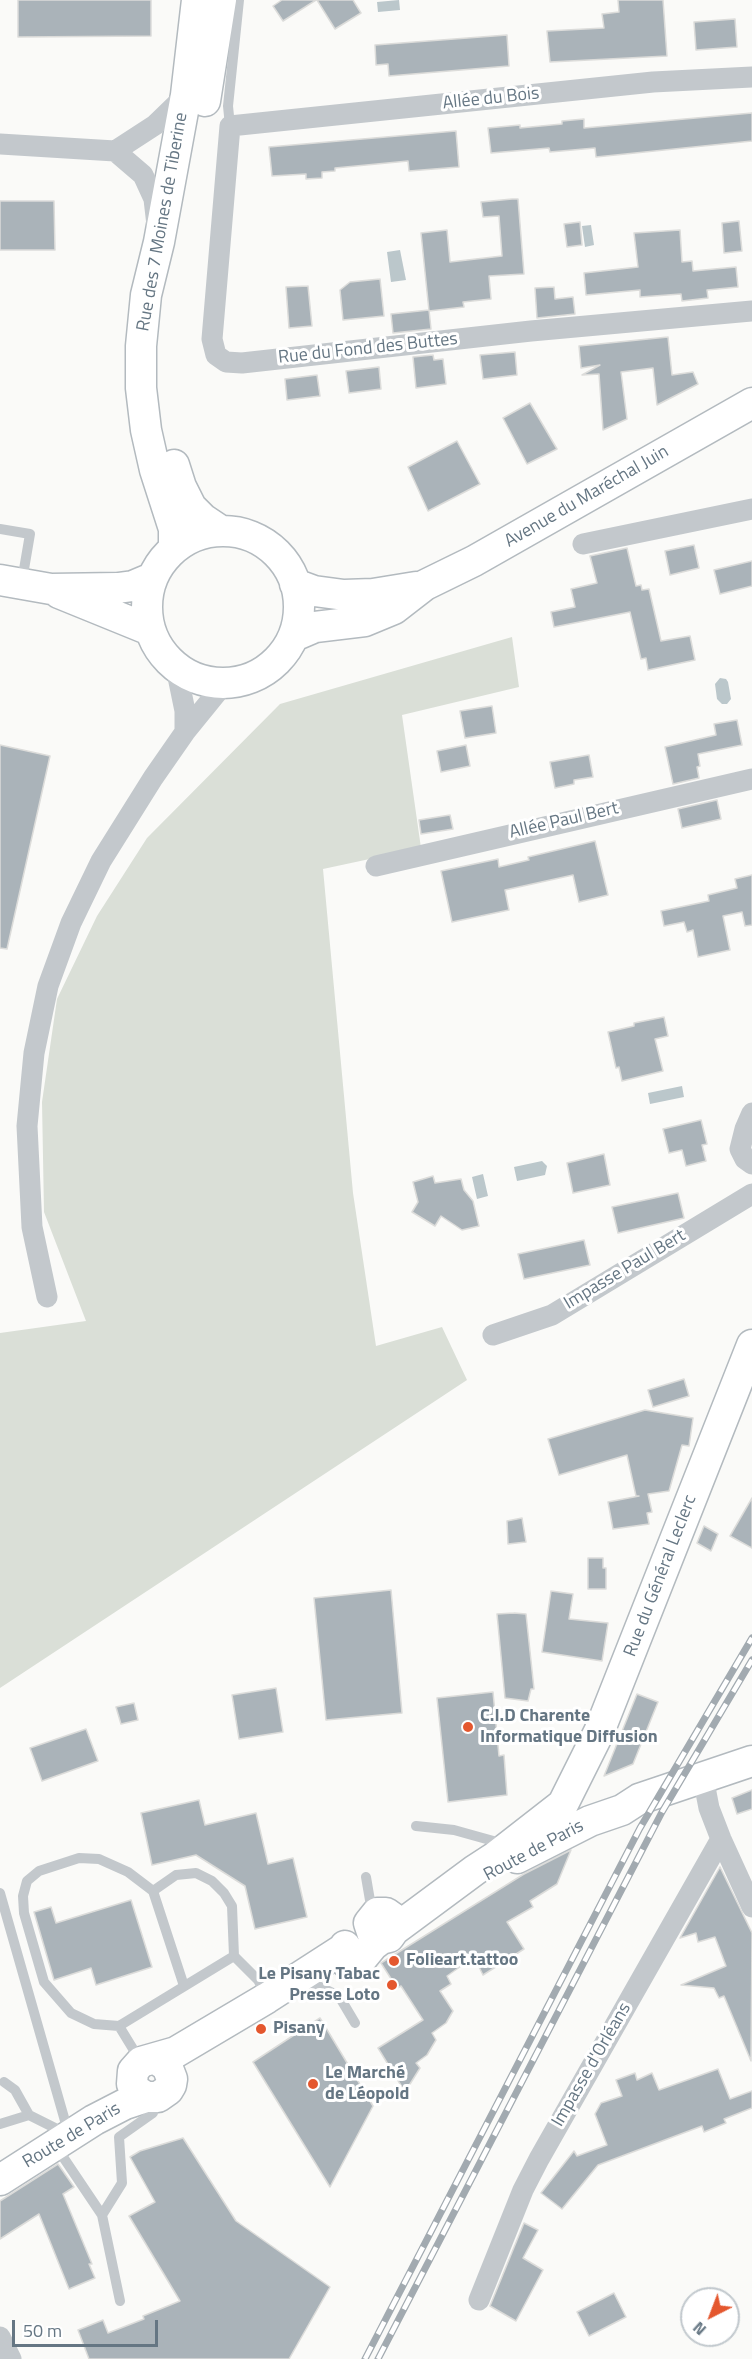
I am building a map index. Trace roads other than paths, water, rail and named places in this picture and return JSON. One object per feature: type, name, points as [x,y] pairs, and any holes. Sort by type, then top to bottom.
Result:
[{"type":"main road","name":"Rue des 7 Moines de Tiberine","points":[[174,548],[174,529],[155,470],[147,430],[141,388],[141,346],[146,295],[159,242],[186,95],[197,0]]},
{"type":"main road","name":"Rue des 7 Moines de Tiberine","points":[[220,0],[191,176],[164,304],[159,348],[167,442],[181,487],[191,507],[203,519],[221,531]]},
{"type":"main road","name":"Avenue du Maréchal Juin","points":[[294,636],[315,627],[365,621],[394,609],[425,585],[474,561],[751,404]]},
{"type":"main road","points":[[221,531],[245,534],[267,545],[284,562],[296,584],[299,601],[294,636],[282,656],[266,670],[246,680],[224,684],[206,682],[188,675],[173,665],[159,649],[150,630],[146,604],[152,578],[161,562],[174,548],[196,535],[221,531]]},
{"type":"main road","points":[[11,582],[51,589],[118,588],[133,586],[152,578]]},
{"type":"main road","name":"Avenue du Maréchal Juin","points":[[296,584],[314,591],[344,595],[373,594],[425,585]]},
{"type":"main road","points":[[51,589],[150,630]]},
{"type":"main road","name":"Rue du Général Leclerc","points":[[563,1804],[599,1732],[752,1345]]},
{"type":"main road","name":"Route de Paris","points":[[0,2164],[62,2133],[150,2079],[184,2064],[368,1937],[590,1821],[622,1810],[639,1799],[752,1761]]},
{"type":"main road","name":"Route de Paris","points":[[271,2003],[314,1984],[422,1887],[563,1804],[592,1800],[639,1799]]},
{"type":"main road","name":"Route de Paris","points":[[431,1905],[563,1804]]},
{"type":"main road","name":"Route de Paris","points":[[0,2180],[62,2133]]},
{"type":"street","name":"Allée du Bois","points":[[230,126],[653,82],[752,77]]},
{"type":"street","points":[[0,144],[115,151],[155,125],[186,95]]},
{"type":"street","name":"Rue du Fond des Buttes","points":[[230,126],[212,339],[216,356],[226,362],[242,363],[531,331],[752,311]]},
{"type":"street","points":[[115,151],[143,176],[153,199],[159,242]]},
{"type":"street","points":[[584,544],[752,509]]},
{"type":"street","points":[[173,665],[178,677],[185,711],[185,732]]},
{"type":"street","points":[[47,1297],[32,1227],[27,1126],[34,1053],[48,986],[71,923],[101,861],[153,778],[185,732],[224,684]]},
{"type":"street","name":"Allée Paul Bert","points":[[376,866],[752,779]]},
{"type":"street","points":[[752,1113],[740,1149],[745,1159],[752,1164]]},
{"type":"street","name":"Impasse Paul Bert","points":[[493,1335],[552,1315],[752,1194]]},
{"type":"street","points":[[703,1777],[709,1808],[752,1907]]},
{"type":"street","name":"Impasse d'Orléans","points":[[479,2300],[523,2190],[539,2159],[721,1839]]},
{"type":"street","points":[[0,2337],[10,2359]]},
{"type":"lane","points":[[230,126],[228,106],[239,0]]},
{"type":"lane","points":[[0,529],[30,534],[11,582]]},
{"type":"lane","points":[[416,1826],[454,1830],[497,1842]]},
{"type":"lane","points":[[184,1986],[153,1891],[128,1872],[99,1859],[80,1857],[39,1871],[27,1881],[23,1896],[24,1913],[44,1982],[71,2013],[94,2024],[119,2026],[234,1956]]},
{"type":"lane","points":[[153,1891],[176,1875],[196,1873],[212,1881],[224,1893],[232,1906],[234,1956],[258,1980],[271,2003]]},
{"type":"lane","points":[[366,1877],[370,1910],[368,1937]]},
{"type":"lane","points":[[0,1893],[62,2133],[102,2215],[120,2301]]},
{"type":"lane","points":[[314,1984],[339,1996],[355,2023]]},
{"type":"lane","points":[[102,2215],[122,2183],[119,2137],[153,2114],[150,2079],[119,2026]]},
{"type":"lane","points":[[4,2082],[15,2090],[29,2115],[62,2133]]},
{"type":"lane","points":[[0,2124],[29,2115]]},
{"type":"railway","points":[[365,2359],[640,1828],[752,1638]]},
{"type":"railway","points":[[378,2359],[662,1812],[752,1660]]},
{"type":"place","name":"C.I.D Charente Informatique Diffusion","points":[[468,1727]]},
{"type":"place","name":"Folieart.tattoo","points":[[394,1961]]},
{"type":"place","name":"Le Pisany Tabac Presse Loto","points":[[392,1985]]},
{"type":"place","name":"Pisany","points":[[261,2029]]},
{"type":"place","name":"Le Marché de Léopold","points":[[313,2084]]}]
